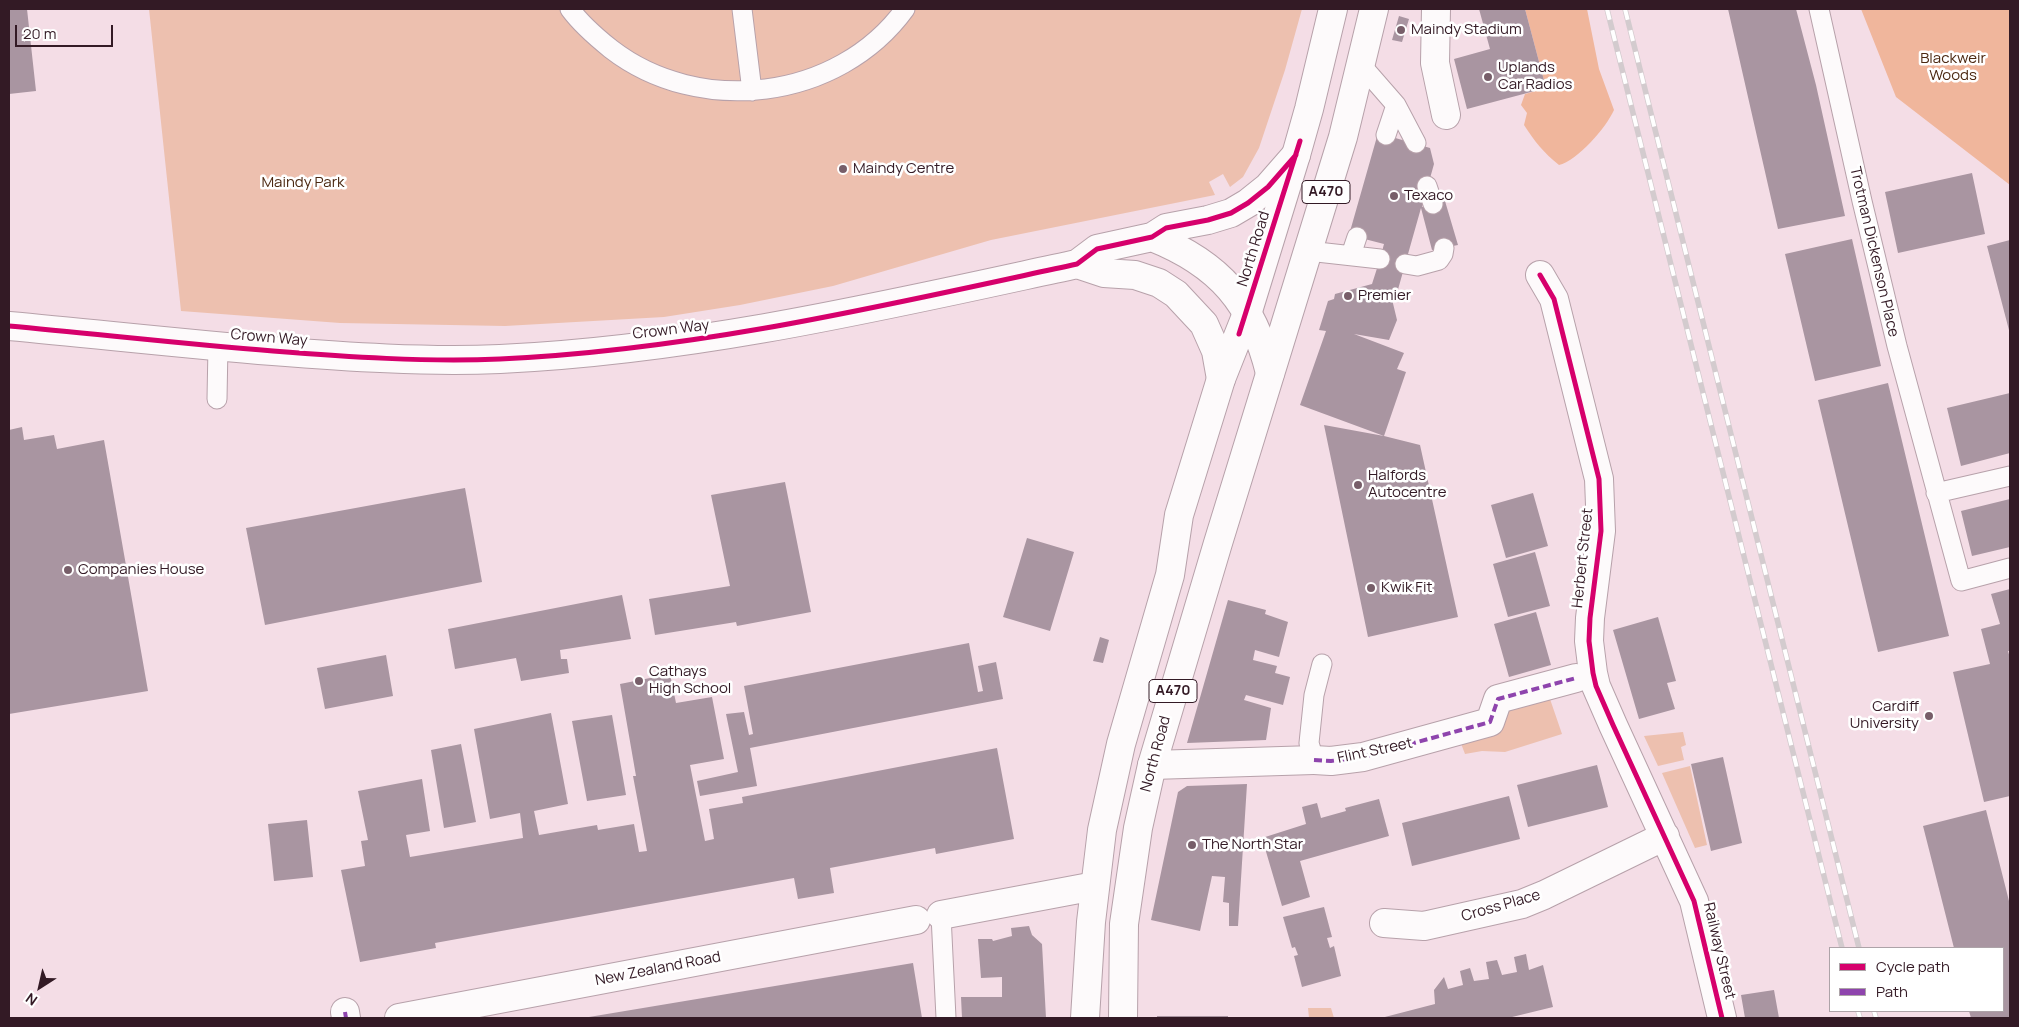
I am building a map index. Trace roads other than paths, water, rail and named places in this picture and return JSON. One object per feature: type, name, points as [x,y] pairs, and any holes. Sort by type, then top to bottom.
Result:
[{"type":"street","name":"North Road","points":[[1085,1018],[1095,886],[1110,791],[1121,744],[1170,575],[1179,516],[1221,379],[1248,311],[1310,109],[1333,9]]},
{"type":"street","name":"North Road","points":[[1123,1018],[1125,915],[1138,828],[1152,765],[1343,137],[1362,66],[1374,9]]},
{"type":"street","points":[[1436,9],[1434,63],[1446,115]]},
{"type":"street","name":"Crown Way","points":[[9,326],[333,356],[426,359],[500,359],[697,340],[860,311],[1077,264],[1097,249],[1152,237],[1166,228],[1208,220],[1231,213],[1248,203],[1268,187],[1296,155]]},
{"type":"street","points":[[1152,237],[1174,246],[1205,265],[1231,290],[1248,311],[1264,348],[1270,373]]},
{"type":"street","name":"Crown Way","points":[[1077,264],[1104,272],[1135,275],[1158,284],[1176,294],[1204,324],[1216,350],[1221,379]]},
{"type":"street","name":"Herbert Street","points":[[1540,275],[1554,299],[1599,479],[1601,531],[1589,626],[1593,673],[1596,686],[1613,725],[1665,836]]},
{"type":"street","name":"Flint Street","points":[[1152,765],[1331,761],[1363,757],[1490,722],[1498,699],[1576,678]]},
{"type":"street","name":"Cross Place","points":[[1384,923],[1424,926],[1522,904],[1665,836]]},
{"type":"street","name":"Railway Street","points":[[1665,836],[1694,901],[1722,1018]]},
{"type":"street","name":"New Zealand Road","points":[[399,1018],[1095,886]]},
{"type":"lane","points":[[570,9],[586,28],[603,43],[623,58],[644,70],[687,86],[717,91],[752,91],[783,87],[832,69],[874,43],[905,9]]},
{"type":"lane","points":[[742,9],[752,91]]},
{"type":"lane","name":"Trotman Dickenson Place","points":[[1819,9],[1885,298],[1961,581],[2010,568]]},
{"type":"lane","points":[[1362,66],[1396,105],[1403,136]]},
{"type":"lane","points":[[1405,264],[1417,266],[1438,260],[1443,254],[1444,248]]},
{"type":"lane","points":[[1308,250],[1366,250]]},
{"type":"lane","points":[[216,399],[218,346]]},
{"type":"lane","points":[[1936,493],[2010,476]]},
{"type":"lane","points":[[1314,760],[1309,743],[1314,695],[1322,664]]},
{"type":"lane","points":[[929,918],[946,1018]]},
{"type":"railway","points":[[1607,9],[1842,947]]},
{"type":"railway","points":[[1625,9],[1859,947]]},
{"type":"railway","points":[[1858,1012],[1860,1018]]},
{"type":"railway","points":[[1874,1012],[1876,1018]]},
{"type":"place","name":"Maindy Stadium","points":[[1401,30]]},
{"type":"place","name":"Uplands Car Radios","points":[[1488,77]]},
{"type":"place","name":"Maindy Centre","points":[[843,169]]},
{"type":"place","name":"Texaco","points":[[1394,196]]},
{"type":"place","name":"Premier","points":[[1348,296]]},
{"type":"place","name":"Halfords Autocentre","points":[[1358,485]]},
{"type":"place","name":"Companies House","points":[[68,570]]},
{"type":"place","name":"Kwik Fit","points":[[1371,588]]},
{"type":"place","name":"Cathays High School","points":[[639,681]]},
{"type":"place","name":"Cardiff University","points":[[1929,716]]},
{"type":"place","name":"The North Star","points":[[1192,845]]},
{"type":"park label","name":"Blackweir Woods","points":[[1953,68]]},
{"type":"park label","name":"Maindy Park","points":[[303,183]]}]
